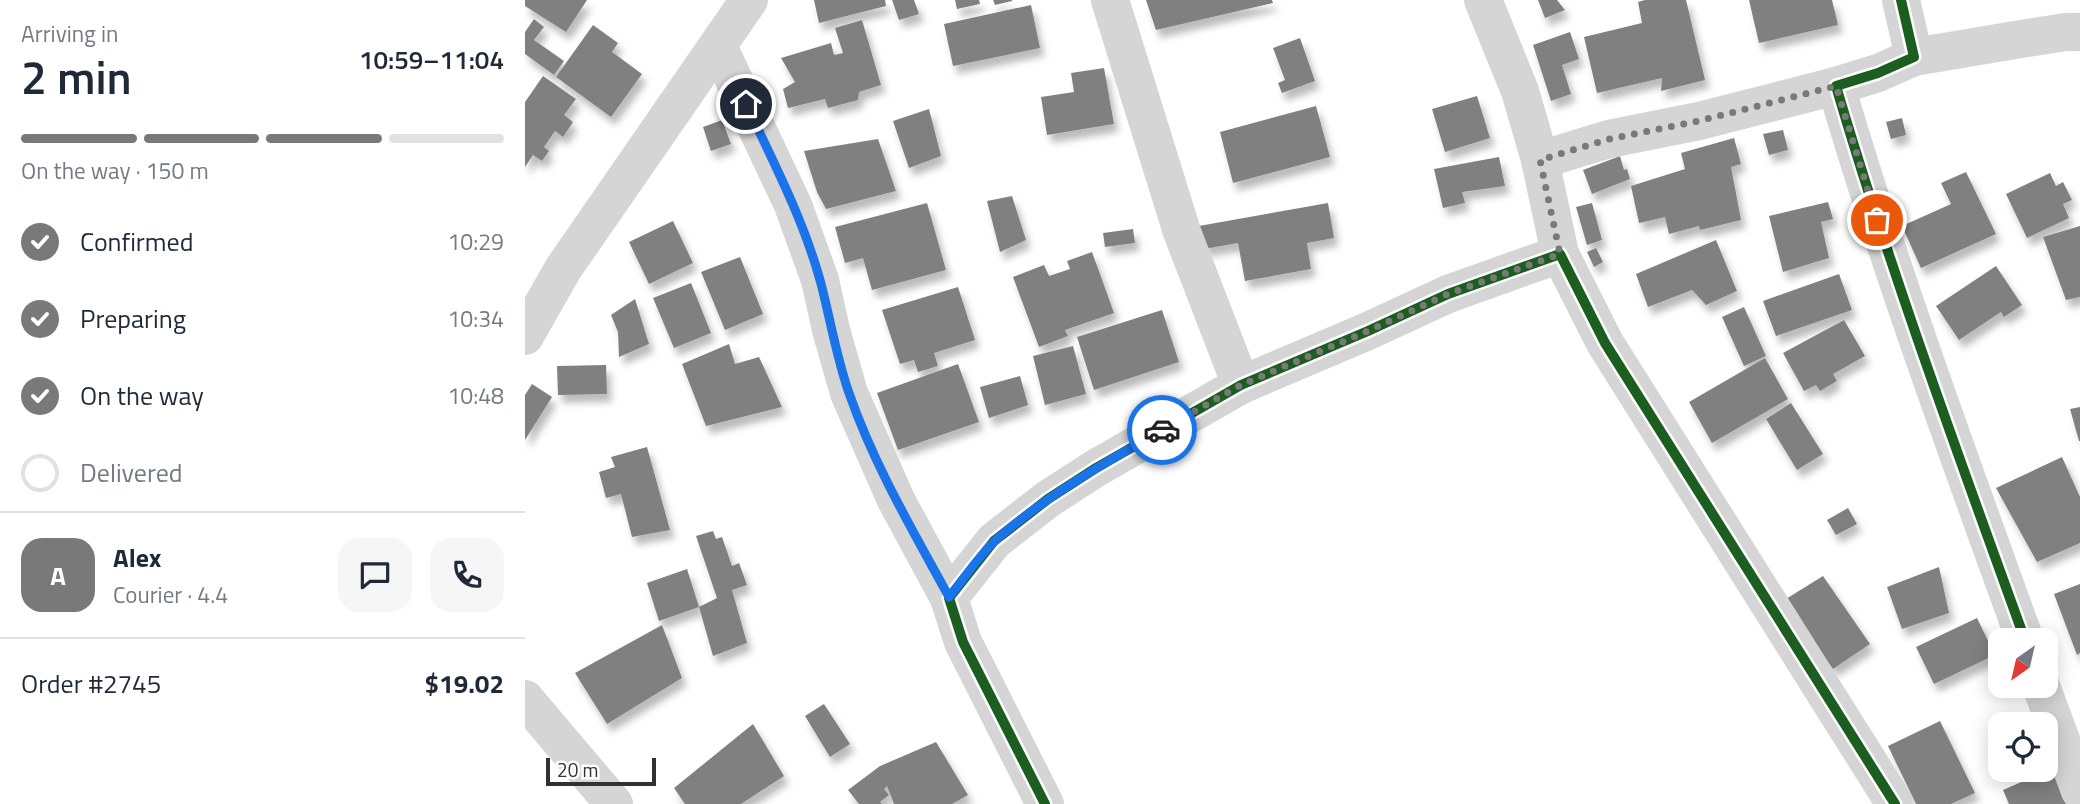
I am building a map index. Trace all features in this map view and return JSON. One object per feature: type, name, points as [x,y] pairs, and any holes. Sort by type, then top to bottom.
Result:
[{"type":"street","points":[[525,336],[563,270],[749,0]]},
{"type":"street","points":[[1110,0],[1182,232],[1241,385]]},
{"type":"street","points":[[1483,0],[1520,91],[1540,160],[1560,254],[1605,343],[1895,804]]},
{"type":"street","points":[[1901,0],[1914,57]]},
{"type":"street","points":[[1540,160],[1609,139],[1699,121],[1836,86],[1878,73],[1914,57],[2043,35],[2080,32]]},
{"type":"street","points":[[718,46],[793,205],[820,280],[849,393],[896,500],[949,597],[963,642],[1045,804]]},
{"type":"street","points":[[1836,86],[1868,194],[2021,628]]},
{"type":"street","points":[[949,597],[995,541],[1048,499],[1096,468],[1241,385],[1448,294],[1560,254]]},
{"type":"street","points":[[2045,698],[2080,791]]},
{"type":"street","points":[[525,699],[614,804]]},
{"type":"building","points":[[525,0],[587,0],[566,32],[525,6]]},
{"type":"building","points":[[814,0],[885,0],[886,6],[819,23]]},
{"type":"building","points":[[892,0],[914,0],[919,14],[899,20]]},
{"type":"building","points":[[955,0],[979,0],[980,4],[957,9]]},
{"type":"building","points":[[993,0],[1012,0],[1012,1],[995,5]]},
{"type":"building","points":[[1146,0],[1272,0],[1273,3],[1156,30]]},
{"type":"building","points":[[1538,0],[1557,0],[1565,10],[1545,18]]},
{"type":"building","points":[[1686,0],[1705,80],[1661,91],[1662,78],[1597,93],[1584,37],[1642,23],[1638,2]]},
{"type":"building","points":[[1749,0],[1832,0],[1838,25],[1759,43]]},
{"type":"building","points":[[1031,5],[1040,48],[953,66],[944,24]]},
{"type":"building","points":[[534,19],[544,27],[534,40],[564,61],[554,75],[525,54],[525,32]]},
{"type":"building","points":[[862,20],[881,85],[859,92],[858,100],[828,108],[825,99],[788,108],[783,89],[795,82],[781,58],[831,43],[834,55],[843,53],[835,28]]},
{"type":"building","points":[[593,25],[618,43],[612,52],[642,74],[611,117],[556,77]]},
{"type":"building","points":[[1570,32],[1579,59],[1562,65],[1571,94],[1551,101],[1533,45]]},
{"type":"building","points":[[1300,38],[1315,81],[1282,93],[1278,83],[1285,80],[1273,48]]},
{"type":"building","points":[[1104,68],[1114,124],[1047,135],[1041,97],[1074,92],[1071,73]]},
{"type":"building","points":[[543,76],[576,99],[564,115],[573,122],[563,137],[555,131],[544,147],[549,151],[542,161],[533,155],[525,167],[525,102]]},
{"type":"building","points":[[1477,96],[1490,138],[1445,152],[1432,109]]},
{"type":"building","points":[[1316,106],[1330,157],[1233,183],[1220,132]]},
{"type":"building","points":[[929,109],[941,156],[909,168],[893,121]]},
{"type":"building","points":[[1902,118],[1906,135],[1891,139],[1886,122]]},
{"type":"building","points":[[722,120],[731,144],[711,151],[703,127]]},
{"type":"building","points":[[1783,130],[1788,150],[1769,155],[1763,134]]},
{"type":"building","points":[[1734,138],[1741,164],[1731,167],[1741,220],[1700,230],[1699,226],[1669,234],[1665,217],[1639,223],[1631,186],[1685,169],[1681,153]]},
{"type":"building","points":[[878,139],[896,191],[826,209],[817,192],[804,151]]},
{"type":"building","points":[[1620,156],[1630,179],[1592,194],[1583,170]]},
{"type":"building","points":[[1499,157],[1505,186],[1462,192],[1465,203],[1443,208],[1434,169]]},
{"type":"building","points":[[1966,172],[1996,234],[1921,268],[1902,226],[1951,204],[1941,183]]},
{"type":"building","points":[[2050,173],[2056,186],[2063,182],[2072,200],[2063,204],[2069,218],[2027,238],[2006,194]]},
{"type":"building","points":[[1012,196],[1026,240],[1000,252],[987,201]]},
{"type":"building","points":[[1828,202],[1833,219],[1821,222],[1829,258],[1783,272],[1769,216]]},
{"type":"building","points":[[927,203],[946,270],[872,290],[863,258],[845,263],[835,227]]},
{"type":"building","points":[[1328,203],[1334,238],[1307,243],[1311,269],[1245,281],[1238,243],[1204,249],[1199,226]]},
{"type":"building","points":[[1592,203],[1602,240],[1587,245],[1576,207]]},
{"type":"building","points":[[673,221],[693,263],[649,284],[629,242]]},
{"type":"building","points":[[2080,226],[2080,297],[2066,300],[2043,237]]},
{"type":"building","points":[[1133,229],[1135,243],[1105,247],[1103,233]]},
{"type":"building","points":[[1716,240],[1737,291],[1706,305],[1692,290],[1648,307],[1636,274]]},
{"type":"building","points":[[1596,248],[1603,262],[1594,267],[1587,252]]},
{"type":"building","points":[[1092,252],[1114,313],[1065,330],[1068,336],[1039,347],[1013,277],[1044,265],[1049,276],[1070,269],[1067,261]]},
{"type":"building","points":[[740,257],[763,314],[725,330],[701,272]]},
{"type":"building","points":[[1996,266],[2022,305],[2004,317],[2001,312],[1959,340],[1936,306]]},
{"type":"building","points":[[1839,274],[1852,310],[1776,336],[1763,301]]},
{"type":"building","points":[[691,283],[711,333],[674,348],[653,298]]},
{"type":"building","points":[[958,287],[975,340],[934,353],[938,366],[918,372],[914,360],[900,364],[882,310]]},
{"type":"building","points":[[635,299],[649,344],[619,357],[618,332],[611,315]]},
{"type":"building","points":[[1744,307],[1766,356],[1744,366],[1722,317]]},
{"type":"building","points":[[1162,310],[1179,362],[1094,390],[1077,337]]},
{"type":"building","points":[[1844,320],[1865,356],[1833,374],[1837,381],[1820,391],[1816,385],[1804,391],[1783,353]]},
{"type":"building","points":[[729,344],[735,364],[759,357],[782,407],[706,426],[682,364]]},
{"type":"building","points":[[1073,346],[1086,394],[1045,405],[1033,356]]},
{"type":"building","points":[[1765,358],[1788,399],[1712,443],[1689,402]]},
{"type":"building","points":[[958,364],[979,422],[898,450],[877,393]]},
{"type":"building","points":[[606,365],[607,394],[558,395],[557,366]]},
{"type":"building","points":[[1020,376],[1028,405],[989,418],[980,387]]},
{"type":"building","points":[[532,384],[552,397],[525,440],[525,395]]},
{"type":"building","points":[[1791,403],[1823,454],[1797,470],[1766,419]]},
{"type":"building","points":[[2080,407],[2080,441],[2079,441],[2070,409]]},
{"type":"building","points":[[647,447],[670,530],[632,537],[621,494],[606,498],[599,472],[615,467],[611,457]]},
{"type":"building","points":[[2062,457],[2080,497],[2080,543],[2037,562],[1996,488]]},
{"type":"building","points":[[1848,508],[1857,524],[1836,535],[1827,520]]},
{"type":"building","points":[[713,531],[716,539],[722,537],[732,566],[739,563],[747,585],[732,590],[747,643],[713,656],[699,607],[717,598],[696,536]]},
{"type":"building","points":[[1939,567],[1949,613],[1902,629],[1887,587]]},
{"type":"building","points":[[687,569],[699,607],[659,621],[647,583]]},
{"type":"building","points":[[1823,576],[1870,644],[1833,669],[1781,602]]},
{"type":"building","points":[[2080,584],[2080,653],[2077,655],[2054,594]]},
{"type":"building","points":[[1977,618],[1988,641],[1988,658],[1934,684],[1916,647]]},
{"type":"building","points":[[662,625],[682,678],[607,724],[575,673]]},
{"type":"building","points":[[824,704],[850,744],[830,757],[805,716]]},
{"type":"building","points":[[1940,721],[1975,793],[1951,804],[1916,804],[1888,746]]},
{"type":"building","points":[[753,724],[784,776],[741,804],[685,804],[674,788]]},
{"type":"building","points":[[936,742],[968,795],[952,804],[894,804],[887,786],[884,789],[889,795],[880,802],[882,804],[859,804],[848,790],[880,766]]},
{"type":"building","points":[[2058,772],[2072,804],[2009,804],[2003,790],[2021,782],[2058,782]]},
{"type":"cycle path","points":[[1901,0],[1914,57],[1878,73],[1836,86],[1903,295],[2021,628]]},
{"type":"cycle path","points":[[1045,804],[963,642],[949,598],[994,541],[1048,499],[1096,468],[1241,385],[1448,294],[1560,254],[1605,343],[1895,804]]},
{"type":"way so far","points":[[1162,430],[1241,385],[1448,294],[1560,254],[1540,160],[1609,139],[1699,121],[1836,86],[1877,220]]},
{"type":"route","points":[[746,104],[793,205],[820,280],[849,393],[896,500],[949,597],[995,541],[1048,499],[1162,430]]}]
